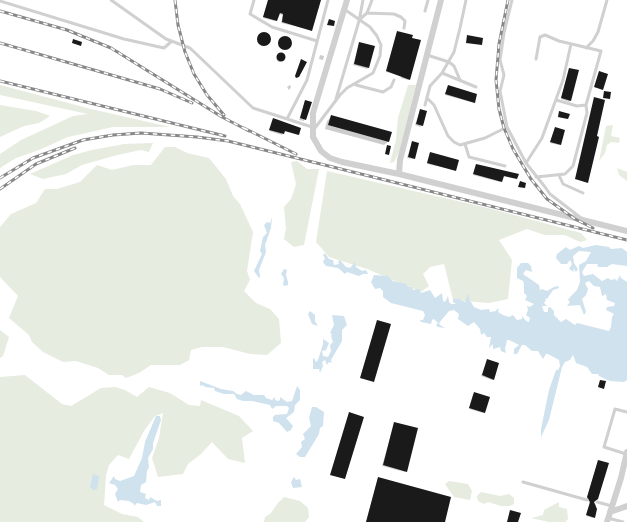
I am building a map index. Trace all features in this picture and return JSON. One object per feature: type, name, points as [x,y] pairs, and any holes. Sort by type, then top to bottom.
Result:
[{"type":"street","points":[[347,0],[313,113],[313,137],[321,151],[330,158],[627,231]]},
{"type":"street","points":[[399,174],[400,160],[441,0]]},
{"type":"street","points":[[609,515],[624,479],[627,453]]},
{"type":"street","points":[[609,515],[627,506]]},
{"type":"lane","points":[[111,0],[166,39],[190,48],[253,108],[312,129],[347,88],[356,85],[373,73],[380,56],[381,45],[377,36],[370,27],[344,9]]},
{"type":"lane","points":[[254,0],[250,14],[272,27],[317,41]]},
{"type":"lane","points":[[287,119],[307,80],[328,0]]},
{"type":"lane","points":[[336,100],[360,19],[363,0]]},
{"type":"lane","points":[[360,19],[367,13],[372,0]]},
{"type":"lane","points":[[425,11],[428,0]]},
{"type":"lane","points":[[425,105],[430,86],[442,73],[449,62],[460,28],[466,0]]},
{"type":"lane","points":[[512,0],[504,33],[500,60],[504,75],[500,91],[507,127],[526,163],[550,194],[586,221]]},
{"type":"lane","points":[[586,48],[593,41],[598,32],[607,0]]},
{"type":"lane","points":[[0,1],[124,39],[164,48],[172,41]]},
{"type":"lane","points":[[367,13],[394,14],[405,21],[404,28]]},
{"type":"lane","points":[[536,59],[540,37],[545,35],[571,44],[601,51],[586,105],[585,120],[573,166],[565,174],[536,177]]},
{"type":"lane","points":[[526,163],[542,138],[563,80],[571,44]]},
{"type":"lane","points":[[427,55],[449,62],[454,66],[460,80]]},
{"type":"lane","points":[[442,73],[476,87]]},
{"type":"lane","points":[[356,85],[383,92],[391,87],[394,80]]},
{"type":"lane","points":[[427,98],[434,105],[448,136],[454,142],[465,144],[485,138],[507,127]]},
{"type":"lane","points":[[556,100],[577,106],[586,105]]},
{"type":"lane","points":[[465,144],[469,158],[505,166]]},
{"type":"lane","points":[[559,175],[563,184],[583,193]]},
{"type":"lane","points":[[627,412],[616,409],[604,447],[627,453]]},
{"type":"lane","points":[[523,482],[587,500]]},
{"type":"lane","points":[[597,502],[609,515],[622,522]]},
{"type":"shaded area","points":[[0,85],[91,109],[170,127],[113,127],[68,137],[16,158],[0,168],[0,154],[21,140],[73,116],[88,114],[0,95]]},
{"type":"shaded area","points":[[408,85],[416,85],[399,152],[394,162],[390,163],[396,140],[398,118]]},
{"type":"shaded area","points":[[0,105],[36,111],[50,116],[39,123],[24,126],[0,137]]},
{"type":"shaded area","points":[[613,125],[611,136],[620,138],[619,143],[611,142],[607,145],[605,153],[599,161],[606,126]]},
{"type":"shaded area","points":[[153,143],[149,152],[141,150],[117,155],[82,165],[66,174],[43,179],[30,174],[73,155],[92,150],[124,144]]},
{"type":"shaded area","points":[[165,147],[175,147],[187,153],[209,158],[226,179],[233,196],[240,204],[253,232],[247,271],[250,280],[244,291],[256,303],[270,309],[279,319],[281,343],[267,355],[250,354],[223,347],[202,347],[191,350],[189,360],[180,365],[151,365],[139,373],[126,378],[122,375],[109,375],[98,368],[76,361],[63,362],[43,352],[32,342],[29,335],[9,318],[18,296],[0,277],[0,227],[11,214],[36,203],[45,189],[57,189],[80,182],[97,165],[112,170],[133,165],[151,165]]},
{"type":"shaded area","points":[[297,161],[307,169],[319,169],[304,245],[294,247],[284,239],[286,228],[284,207],[291,199],[296,184],[291,162]]},
{"type":"shaded area","points":[[617,168],[627,172],[627,181],[619,175]]},
{"type":"shaded area","points":[[327,171],[488,208],[581,233],[587,240],[580,242],[565,235],[545,235],[527,229],[499,240],[512,260],[508,299],[489,303],[453,300],[444,264],[430,267],[423,274],[429,286],[421,292],[367,269],[329,257],[316,242]]},
{"type":"shaded area","points":[[0,330],[9,337],[3,356],[0,358]]},
{"type":"shaded area","points":[[25,375],[62,404],[71,406],[101,388],[115,387],[125,390],[137,397],[149,387],[170,393],[189,405],[200,406],[201,400],[239,416],[253,431],[242,438],[245,463],[228,459],[212,442],[201,454],[188,464],[183,474],[158,477],[152,458],[159,438],[163,413],[155,416],[144,431],[129,459],[118,455],[109,465],[106,476],[104,505],[122,514],[138,517],[144,522],[0,522],[0,377]]},
{"type":"shaded area","points":[[449,481],[468,484],[472,491],[470,500],[454,497],[445,484]]},
{"type":"shaded area","points":[[481,492],[500,496],[509,494],[514,498],[514,504],[510,506],[501,506],[488,502],[484,504],[478,501],[477,496]]},
{"type":"shaded area","points":[[284,497],[300,501],[308,508],[309,517],[305,522],[264,522],[265,517],[271,513]]},
{"type":"shaded area","points":[[559,502],[559,507],[567,509],[568,519],[565,522],[549,522],[531,518],[543,515],[544,510]]},
{"type":"water","points":[[272,217],[271,228],[265,245],[266,252],[259,270],[259,278],[254,271],[262,254],[260,251],[263,237],[267,233],[264,225],[267,222],[270,223]]},
{"type":"water","points":[[596,245],[609,247],[611,249],[622,248],[627,252],[627,266],[612,264],[607,267],[599,267],[597,266],[598,264],[587,264],[582,272],[584,276],[593,274],[602,281],[608,278],[611,280],[615,279],[617,281],[620,275],[621,278],[627,282],[627,380],[624,382],[610,381],[599,376],[598,374],[592,374],[587,367],[576,363],[573,355],[562,367],[549,420],[541,437],[541,429],[549,390],[556,370],[558,370],[560,366],[559,360],[548,354],[546,354],[543,359],[538,351],[532,351],[525,345],[522,345],[517,354],[514,354],[514,349],[519,345],[509,340],[507,340],[505,349],[506,353],[501,351],[500,347],[493,349],[493,344],[489,348],[491,337],[487,337],[484,333],[481,335],[480,329],[474,322],[468,326],[458,319],[459,314],[454,310],[449,311],[439,323],[445,328],[438,327],[436,325],[438,323],[434,319],[432,320],[431,324],[421,322],[420,320],[423,320],[425,315],[423,311],[391,303],[383,297],[383,291],[380,288],[375,289],[371,282],[374,275],[388,276],[393,281],[406,284],[408,287],[412,287],[413,290],[419,289],[421,293],[430,290],[435,298],[442,293],[443,301],[445,302],[448,296],[451,304],[456,304],[453,302],[453,299],[459,299],[465,302],[468,293],[469,299],[474,307],[481,310],[489,309],[490,312],[499,309],[498,312],[503,315],[509,317],[513,315],[517,320],[522,319],[522,316],[529,322],[530,318],[526,315],[528,310],[527,306],[530,307],[534,304],[525,300],[527,296],[524,293],[523,281],[517,278],[517,268],[521,263],[528,263],[531,266],[532,272],[526,270],[523,274],[539,285],[540,290],[542,289],[547,291],[558,286],[559,288],[553,290],[547,299],[545,298],[546,300],[544,303],[547,306],[542,306],[544,312],[548,312],[548,308],[550,307],[554,311],[554,315],[561,322],[566,319],[575,325],[577,323],[609,331],[614,314],[606,310],[607,307],[614,306],[615,303],[607,300],[606,294],[602,296],[600,287],[594,286],[589,281],[585,283],[588,289],[586,295],[582,299],[586,312],[584,315],[580,305],[567,306],[570,302],[568,300],[577,290],[580,282],[579,265],[586,261],[591,252],[579,251],[573,256],[574,263],[578,269],[576,272],[573,268],[574,272],[569,269],[572,264],[570,260],[567,264],[561,264],[556,258],[557,254],[566,247],[570,250],[579,246],[583,248]]},
{"type":"water","points":[[325,253],[329,259],[333,260],[334,265],[339,264],[338,262],[340,260],[346,267],[350,268],[355,262],[356,267],[362,271],[366,270],[368,274],[359,276],[347,272],[345,274],[338,268],[326,266],[323,262],[325,258],[323,255]]},
{"type":"water","points":[[284,269],[287,270],[286,275],[288,282],[288,285],[285,286],[283,285],[284,278],[281,274]]},
{"type":"water","points":[[310,311],[315,315],[315,321],[318,326],[312,324],[308,314]]},
{"type":"water","points":[[332,315],[344,316],[347,325],[342,330],[342,341],[331,360],[332,363],[329,362],[327,365],[325,360],[322,362],[323,366],[320,373],[319,369],[313,369],[313,359],[314,358],[316,362],[318,360],[323,339],[329,343],[326,350],[322,351],[323,356],[328,357],[331,351],[330,345],[333,342],[331,336],[332,334],[330,333],[334,325]]},
{"type":"water","points":[[200,381],[221,389],[233,391],[241,395],[246,391],[254,395],[264,395],[266,398],[272,400],[275,397],[275,400],[278,401],[280,400],[280,397],[287,402],[292,401],[297,386],[300,390],[300,400],[295,405],[294,412],[286,418],[293,426],[291,430],[287,432],[279,423],[273,421],[273,417],[275,415],[287,414],[289,408],[287,406],[276,406],[272,409],[270,405],[252,401],[243,401],[237,399],[234,394],[224,394],[215,391],[214,388],[205,387],[203,385],[201,386]]},
{"type":"water","points":[[312,407],[316,407],[324,412],[323,426],[320,428],[319,434],[305,457],[300,457],[296,454],[302,447],[301,442],[305,439],[303,434],[311,426],[309,418]]},
{"type":"water","points":[[156,416],[160,416],[161,420],[153,443],[153,449],[148,458],[149,467],[146,482],[141,485],[140,492],[146,494],[145,498],[149,500],[150,497],[157,501],[161,500],[161,506],[157,506],[155,502],[146,505],[137,503],[134,506],[134,504],[129,501],[120,500],[118,502],[115,494],[118,489],[115,485],[109,483],[114,476],[115,479],[120,481],[134,476],[142,458],[145,442]]},
{"type":"water","points":[[93,474],[99,476],[97,489],[93,490],[90,487]]},
{"type":"water","points":[[294,477],[296,480],[300,479],[302,487],[293,488],[291,482]]},
{"type":"building","points":[[268,0],[321,0],[312,31],[282,22],[283,14],[280,13],[277,21],[263,17]]},
{"type":"building","points":[[329,19],[335,21],[334,26],[327,25]]},
{"type":"building","points":[[397,31],[413,35],[412,38],[421,40],[410,80],[386,71]]},
{"type":"building","points":[[264,32],[269,34],[271,39],[269,44],[264,46],[259,44],[257,39],[259,34]]},
{"type":"building","points":[[467,35],[483,38],[482,45],[466,43]]},
{"type":"building","points":[[285,36],[290,38],[292,43],[290,48],[285,50],[280,48],[278,43],[280,38]]},
{"type":"building","points":[[73,39],[82,42],[81,46],[72,43]]},
{"type":"building","points":[[359,42],[375,46],[369,68],[354,64]]},
{"type":"building","points":[[281,52],[286,57],[281,62],[276,57]]},
{"type":"building","points":[[301,59],[307,62],[299,77],[296,78],[295,76]]},
{"type":"building","points":[[569,68],[579,70],[571,101],[561,98]]},
{"type":"building","points":[[599,71],[608,74],[603,90],[594,87]]},
{"type":"building","points":[[448,85],[477,94],[475,103],[445,94]]},
{"type":"building","points":[[604,91],[611,92],[610,99],[603,98]]},
{"type":"building","points":[[594,97],[605,100],[597,136],[599,137],[588,183],[575,179]]},
{"type":"building","points":[[305,100],[312,102],[306,120],[300,118]]},
{"type":"building","points":[[420,109],[427,111],[423,126],[416,124]]},
{"type":"building","points":[[559,111],[570,114],[568,119],[558,117]]},
{"type":"building","points":[[331,115],[392,132],[389,142],[328,125]]},
{"type":"building","points":[[273,118],[301,128],[299,135],[285,131],[284,134],[269,130]]},
{"type":"building","points":[[555,127],[565,130],[561,145],[550,142]]},
{"type":"building","points":[[412,141],[419,143],[415,159],[408,157]]},
{"type":"building","points":[[387,145],[391,146],[389,155],[385,154]]},
{"type":"building","points":[[430,152],[459,160],[456,171],[427,163]]},
{"type":"building","points":[[476,164],[519,174],[517,179],[504,176],[502,182],[473,174]]},
{"type":"building","points":[[520,181],[526,183],[525,188],[518,187]]},
{"type":"building","points":[[377,320],[391,324],[374,382],[360,378]]},
{"type":"building","points":[[487,359],[499,363],[494,380],[482,375]]},
{"type":"building","points":[[600,380],[606,381],[604,389],[598,387]]},
{"type":"building","points":[[474,392],[490,397],[485,413],[469,408]]},
{"type":"building","points":[[349,412],[364,417],[345,479],[330,475]]},
{"type":"building","points":[[394,422],[418,428],[407,472],[383,465]]},
{"type":"building","points":[[598,460],[609,463],[598,499],[594,502],[597,509],[595,518],[586,515],[590,502],[587,497]]},
{"type":"building","points":[[378,477],[451,497],[445,522],[366,522]]},
{"type":"building","points":[[510,510],[521,513],[518,522],[507,522]]},
{"type":"railway","points":[[175,0],[178,25],[185,52],[194,74],[207,95],[224,115]]},
{"type":"railway","points":[[508,0],[499,44],[496,80],[499,109],[504,128],[513,149],[531,179],[547,199],[575,219],[593,228]]},
{"type":"railway","points":[[0,11],[67,30],[111,48],[222,117],[249,131]]},
{"type":"railway","points":[[0,43],[160,89],[192,103]]},
{"type":"railway","points":[[0,81],[225,136]]},
{"type":"railway","points":[[244,128],[296,154]]},
{"type":"railway","points":[[0,178],[33,158],[83,140],[113,135],[141,133],[197,137],[228,141],[627,240]]},
{"type":"railway","points":[[0,189],[36,164],[75,148]]}]
